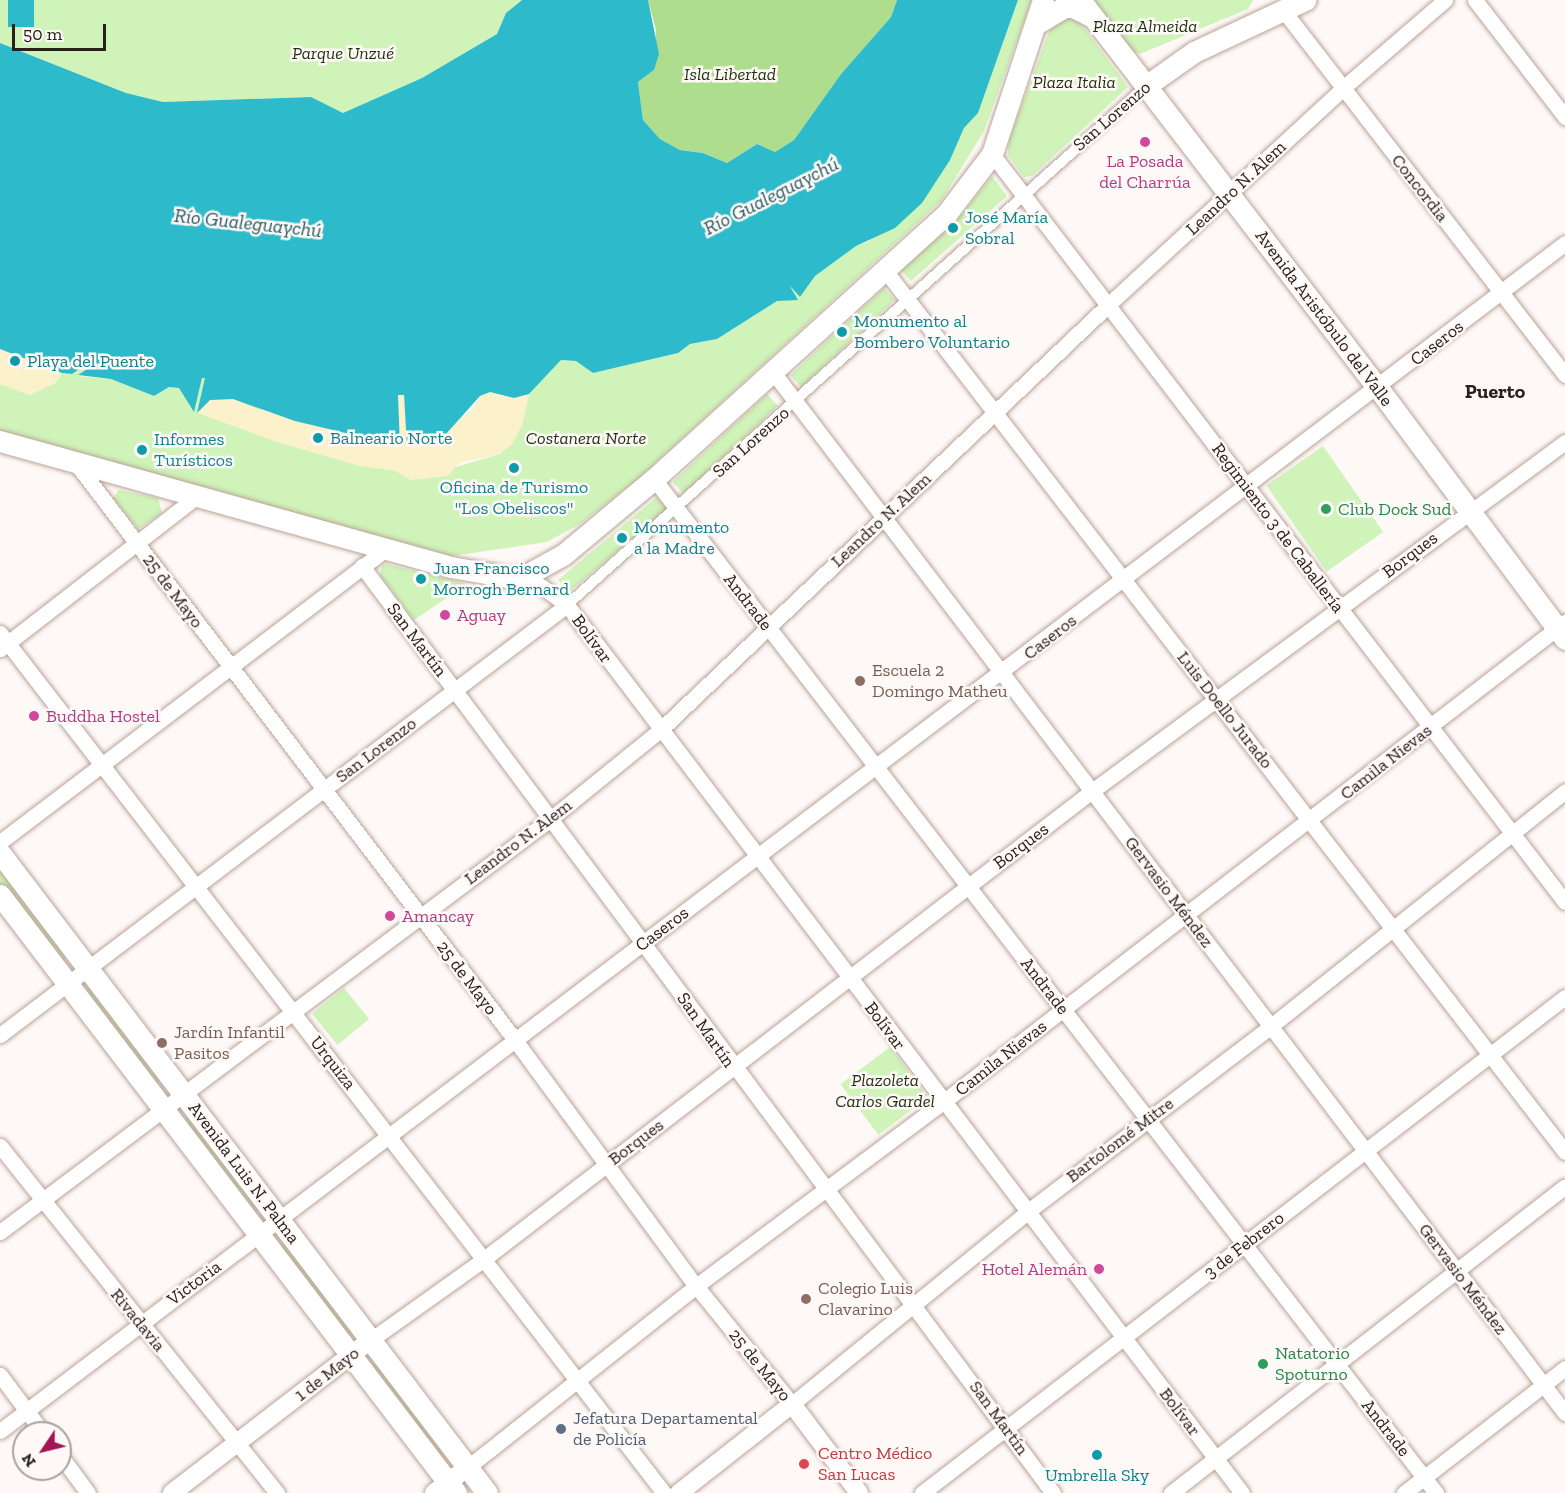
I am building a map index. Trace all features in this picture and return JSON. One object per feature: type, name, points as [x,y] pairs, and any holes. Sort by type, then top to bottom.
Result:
[{"type":"main road","points":[[2,443],[384,550],[474,573],[514,578],[563,555],[654,479],[946,213],[992,154],[1043,0]]},
{"type":"main road","name":"San Lorenzo","points":[[1146,86],[1194,52],[1279,5],[1305,0]]},
{"type":"main road","points":[[1036,24],[1064,7],[1084,8]]},
{"type":"main road","name":"Avenida Aristóbulo del Valle","points":[[1084,8],[1230,195],[1562,630]]},
{"type":"main road","name":"Avenida Luis N. Palma","points":[[0,853],[84,968],[372,1339],[487,1493]]},
{"type":"main road","name":"Avenida Luis N. Palma","points":[[0,895],[351,1354],[446,1490]]},
{"type":"street","name":"Leandro N. Alem","points":[[0,1232],[549,820],[659,731],[766,626],[996,413],[1108,305],[1230,195],[1343,88],[1445,0]]},
{"type":"street","points":[[1475,0],[1565,117]]},
{"type":"street","name":"Concordia","points":[[1279,5],[1565,375]]},
{"type":"street","name":"San Lorenzo","points":[[0,1035],[84,968],[567,605],[677,510],[1022,193],[1146,86]]},
{"type":"street","name":"Regimiento 3 de Caballería","points":[[992,154],[1565,902]]},
{"type":"street","name":"Caseros","points":[[389,1135],[1001,675],[1565,243]]},
{"type":"street","name":"Luis Doello Jurado","points":[[884,269],[1565,1152]]},
{"type":"street","name":"Gervasio Méndez","points":[[773,372],[885,517],[1001,675],[1092,791],[1565,1413]]},
{"type":"street","name":"Borques","points":[[484,1259],[1092,791],[1565,442]]},
{"type":"street","name":"25 de Mayo","points":[[75,462],[515,1040],[696,1286],[792,1404],[859,1493]]},
{"type":"street","name":"Andrade","points":[[654,479],[1436,1493]]},
{"type":"street","points":[[3,642],[195,498]]},
{"type":"street","points":[[0,842],[103,766],[384,550]]},
{"type":"street","name":"San Martín","points":[[362,566],[549,820],[644,942],[733,1068],[915,1305],[1053,1493]]},
{"type":"street","name":"Bolívar","points":[[514,578],[540,586],[567,605],[659,731],[1242,1493]]},
{"type":"street","name":"Camila Nievas","points":[[468,1467],[696,1286],[943,1102],[1431,727],[1562,630]]},
{"type":"street","name":"Urquiza","points":[[3,642],[103,766],[664,1493]]},
{"type":"street","name":"Bartolomé Mitre","points":[[679,1493],[915,1305],[1027,1212],[1270,1026],[1565,791]]},
{"type":"street","name":"3 de Febrero","points":[[922,1493],[1565,997]]},
{"type":"street","name":"Victoria","points":[[0,1431],[389,1135]]},
{"type":"street","name":"Rivadavia","points":[[0,1146],[277,1493]]},
{"type":"street","points":[[1171,1493],[1565,1186]]},
{"type":"street","name":"1 de Mayo","points":[[172,1493],[351,1354],[484,1259]]},
{"type":"street","points":[[1404,1493],[1565,1368]]},
{"type":"street","points":[[0,1375],[34,1421]]},
{"type":"street","points":[[446,1490],[468,1467]]},
{"type":"street","points":[[72,1471],[88,1493]]},
{"type":"green space","name":"Parque Unzué","points":[[0,0],[522,0],[506,13],[497,34],[422,78],[343,113],[310,97],[163,102],[126,93],[0,43]]},
{"type":"green space","name":"Isla Libertad","points":[[648,0],[897,0],[891,17],[841,74],[794,140],[775,152],[757,144],[727,163],[703,153],[680,150],[660,139],[643,120],[638,82],[654,70],[656,30]]},
{"type":"green space","name":"Costanera Norte","points":[[1018,0],[1032,0],[983,133],[941,201],[639,478],[580,524],[547,542],[452,556],[310,523],[0,432],[0,384],[30,395],[55,383],[62,373],[72,374],[91,361],[93,364],[78,376],[111,379],[154,396],[169,387],[180,388],[194,411],[202,378],[206,378],[356,465],[396,471],[411,480],[500,454],[522,425],[529,394],[561,360],[576,361],[593,373],[678,353],[690,344],[717,339],[777,301],[797,299],[791,286],[800,297],[815,276],[856,246],[869,241],[950,160],[964,128],[978,113]]},
{"type":"green space","name":"Plaza Almeida","points":[[1091,0],[1253,1],[1248,9],[1140,54],[1131,50]]},
{"type":"green space","name":"Plaza Italia","points":[[1065,15],[1079,21],[1128,87],[1032,176],[1024,177],[1008,155],[1009,140],[1050,29]]},
{"type":"green space","points":[[992,176],[1007,196],[911,281],[900,269],[961,215]]},
{"type":"green space","points":[[884,288],[895,300],[801,387],[790,375]]},
{"type":"green space","points":[[767,394],[778,406],[684,494],[673,482]]},
{"type":"green space","name":"Club Dock Sud","points":[[1323,446],[1383,532],[1327,572],[1266,486]]},
{"type":"green space","points":[[119,490],[158,498],[162,513],[138,529],[113,498]]},
{"type":"green space","points":[[657,497],[667,509],[568,592],[558,580]]},
{"type":"green space","points":[[387,564],[467,584],[414,620],[380,575],[382,565]]},
{"type":"green space","points":[[0,868],[68,957],[60,963],[0,885]]},
{"type":"green space","points":[[92,986],[162,1079],[155,1084],[85,991]]},
{"type":"green space","points":[[344,988],[369,1019],[337,1045],[312,1014]]},
{"type":"green space","name":"Plazoleta Carlos Gardel","points":[[890,1047],[928,1097],[878,1135],[840,1084]]},
{"type":"green space","points":[[191,1115],[261,1208],[253,1214],[183,1121]]},
{"type":"green space","points":[[285,1240],[355,1331],[347,1338],[278,1246]]},
{"type":"green space","points":[[378,1362],[448,1455],[440,1461],[370,1368]]},
{"type":"sand","name":"Playa del Puente","points":[[0,349],[62,373],[55,383],[30,395],[0,384]]},
{"type":"sand","name":"Balneario Norte","points":[[490,392],[514,398],[529,394],[522,425],[513,443],[500,454],[459,463],[448,476],[411,480],[396,471],[356,465],[280,443],[197,413],[210,400],[234,399],[260,410],[400,446],[398,395],[404,395],[408,446],[471,411],[480,396]]},
{"type":"water","points":[[8,0],[34,0],[34,27],[8,27]]},
{"type":"water","name":"Río Gualeguaychú","points":[[522,0],[648,0],[659,54],[654,70],[638,82],[643,120],[660,139],[680,150],[703,153],[727,163],[757,144],[775,152],[794,140],[841,74],[891,17],[897,0],[1018,0],[978,113],[964,128],[950,160],[922,203],[895,228],[856,246],[815,276],[800,297],[790,286],[798,300],[777,301],[717,339],[690,344],[678,353],[593,373],[576,361],[561,360],[529,394],[514,398],[490,392],[480,396],[446,434],[407,446],[404,395],[398,395],[400,446],[295,421],[233,399],[210,400],[197,413],[205,378],[202,378],[194,412],[179,388],[169,387],[154,396],[111,379],[78,375],[93,365],[91,361],[72,374],[62,373],[0,349],[0,43],[126,93],[163,102],[311,97],[343,113],[422,78],[497,34],[506,13]]},
{"type":"place","name":"La Posada del Charrúa","points":[[1145,142]]},
{"type":"place","name":"José María Sobral","points":[[953,228]]},
{"type":"place","name":"Monumento al Bombero Voluntario","points":[[842,332]]},
{"type":"place","name":"Playa del Puente","points":[[15,361]]},
{"type":"place","name":"Balneario Norte","points":[[318,438]]},
{"type":"place","name":"Informes Turísticos","points":[[142,450]]},
{"type":"place","name":"Oficina de Turismo \"Los Obeliscos\"","points":[[514,468]]},
{"type":"place","name":"Club Dock Sud","points":[[1326,509]]},
{"type":"place","name":"Monumento a la Madre","points":[[622,538]]},
{"type":"place","name":"Juan Francisco Morrogh Bernard","points":[[421,579]]},
{"type":"place","name":"Aguay","points":[[445,615]]},
{"type":"place","name":"Escuela 2 Domingo Matheu","points":[[860,681]]},
{"type":"place","name":"Buddha Hostel","points":[[34,716]]},
{"type":"place","name":"Amancay","points":[[390,916]]},
{"type":"place","name":"Jardín Infantil Pasitos","points":[[162,1043]]},
{"type":"place","name":"Hotel Alemán","points":[[1099,1269]]},
{"type":"place","name":"Colegio Luis Clavarino","points":[[806,1299]]},
{"type":"place","name":"Natatorio Spoturno","points":[[1263,1364]]},
{"type":"place","name":"Jefatura Departamental de Policía","points":[[561,1429]]},
{"type":"place","name":"Umbrella Sky","points":[[1097,1455]]},
{"type":"place","name":"Centro Médico San Lucas","points":[[804,1464]]},
{"type":"district","name":"Puerto","points":[[1495,391]]}]
